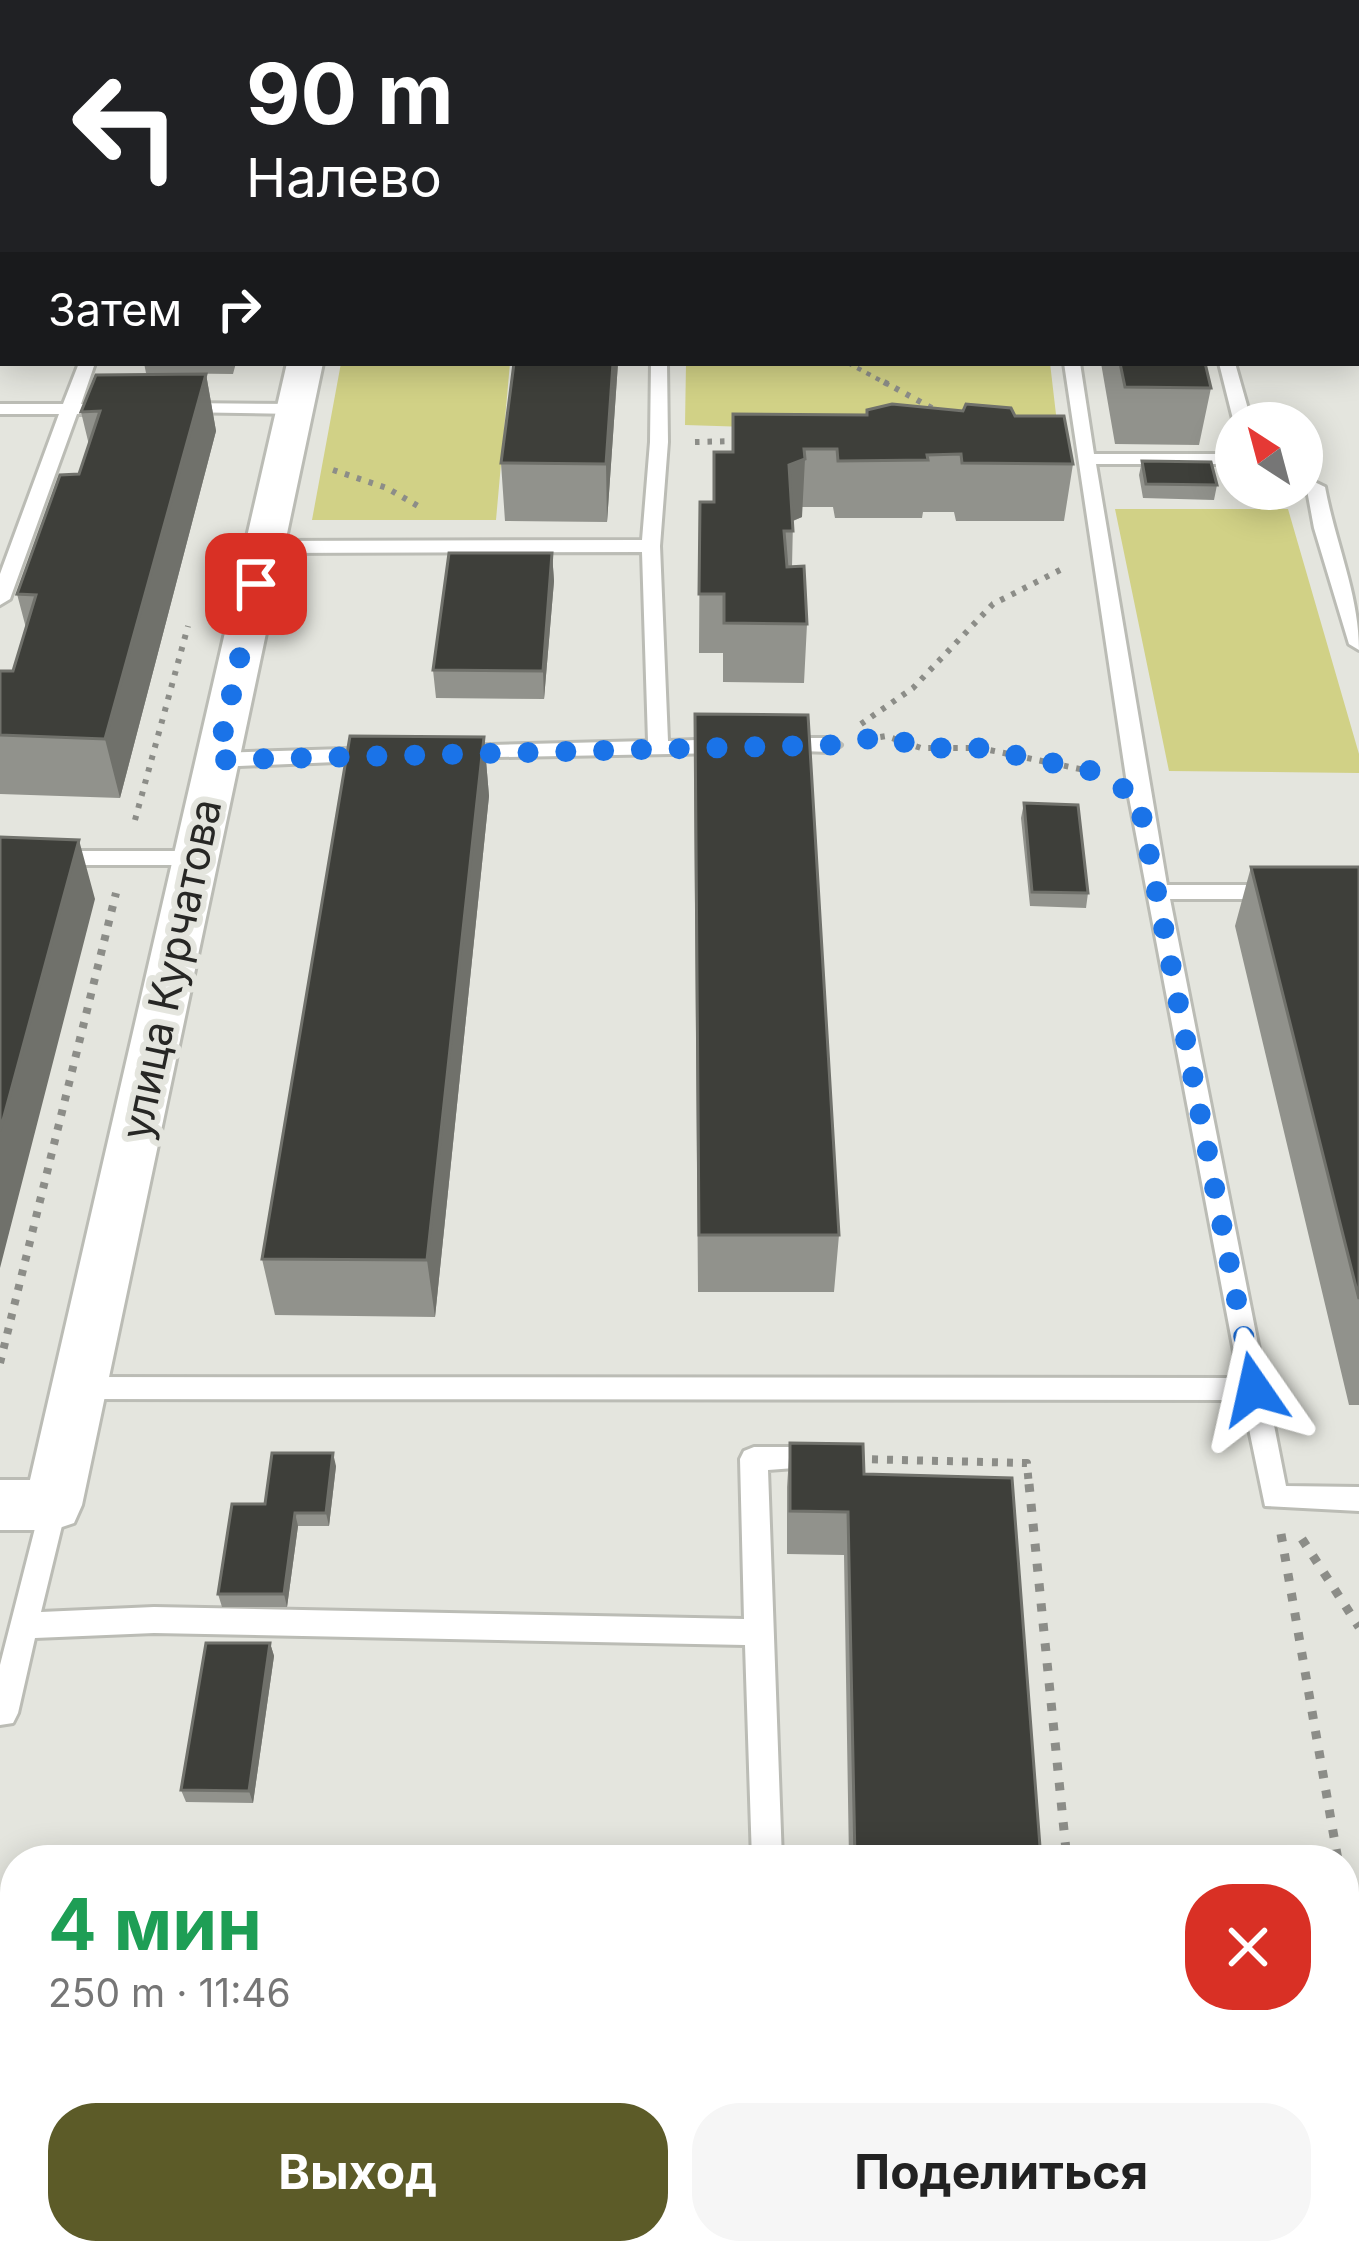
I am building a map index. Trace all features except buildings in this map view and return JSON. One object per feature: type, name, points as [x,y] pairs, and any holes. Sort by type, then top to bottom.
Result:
[{"type":"street","name":"улица Курчатова","points":[[26,1505],[79,1388],[295,408]]},
{"type":"lane","points":[[0,599],[86,366]]},
{"type":"lane","points":[[658,747],[651,546],[659,366]]},
{"type":"lane","points":[[1072,366],[1138,797],[1275,1498],[1359,1498]]},
{"type":"lane","points":[[1228,366],[1237,402]]},
{"type":"lane","points":[[158,409],[295,408]]},
{"type":"lane","points":[[0,409],[136,409]]},
{"type":"lane","points":[[1086,459],[1215,459]]},
{"type":"lane","points":[[1322,510],[1359,644]]},
{"type":"lane","points":[[264,547],[651,546]]},
{"type":"lane","points":[[426,754],[830,745]]},
{"type":"lane","points":[[217,760],[403,754]]},
{"type":"lane","points":[[0,857],[195,858]]},
{"type":"lane","points":[[1158,892],[1292,891]]},
{"type":"lane","points":[[79,1388],[1254,1389]]},
{"type":"lane","points":[[766,1845],[754,1459],[811,1457]]},
{"type":"lane","points":[[3,1713],[23,1626],[26,1505]]},
{"type":"lane","points":[[23,1626],[154,1620],[759,1633]]},
{"type":"path","points":[[854,366],[944,414]]},
{"type":"path","points":[[295,408],[387,488],[488,545]]},
{"type":"path","points":[[830,745],[914,688],[993,604],[1100,551]]},
{"type":"path","points":[[830,745],[886,736],[921,748],[980,748],[1092,771],[1138,797]]},
{"type":"path","points":[[811,1457],[1027,1463],[1065,1845]]},
{"type":"path","points":[[1275,1498],[1359,1627]]},
{"type":"path","points":[[1275,1498],[1335,1845]]},
{"type":"shaded area","points":[[340,366],[510,366],[496,520],[312,520]]},
{"type":"shaded area","points":[[686,366],[1050,366],[1057,423],[982,434],[685,425]]},
{"type":"shaded area","points":[[1115,509],[1288,510],[1359,754],[1359,773],[1169,771]]},
{"type":"route","points":[[256,584],[217,760],[830,745],[886,736],[921,748],[980,748],[1092,771],[1138,797],[1254,1389]]}]
